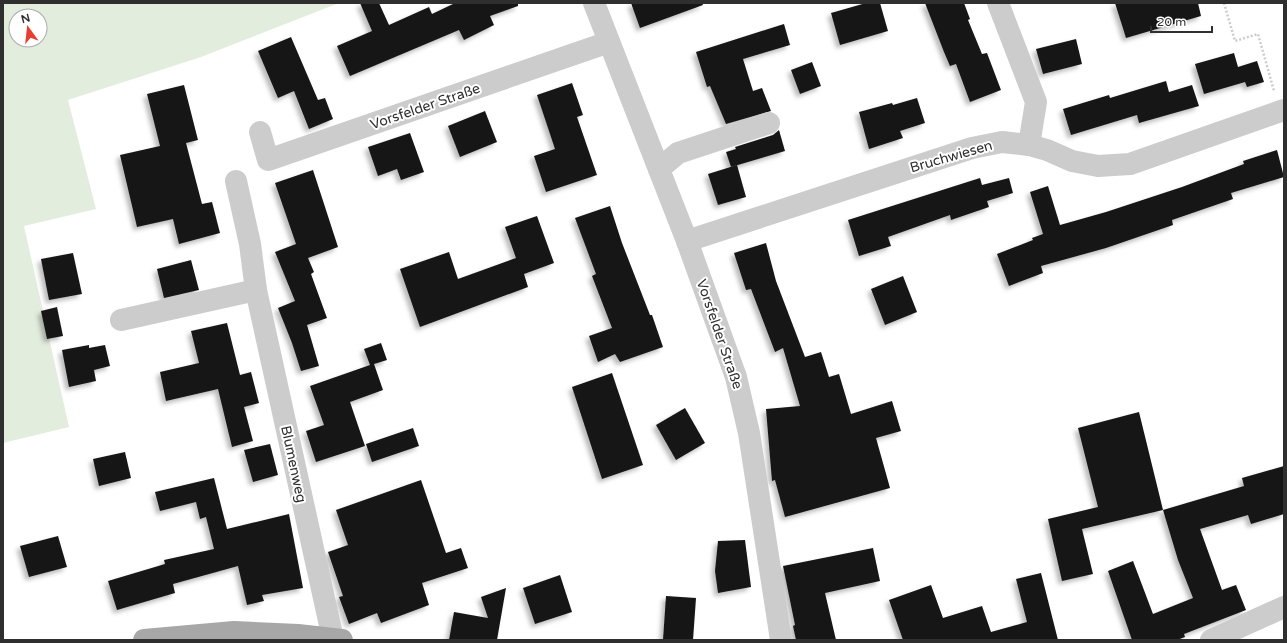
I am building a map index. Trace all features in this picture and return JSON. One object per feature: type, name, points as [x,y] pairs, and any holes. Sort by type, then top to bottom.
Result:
[{"type":"main road","points":[[144,640],[234,632],[337,639]]},
{"type":"street","name":"Vorsfelder Straße","points":[[594,3],[688,241],[736,377],[749,433],[780,640]]},
{"type":"street","points":[[998,3],[1036,102],[1029,144]]},
{"type":"street","name":"Vorsfelder Straße","points":[[260,132],[268,160],[609,42]]},
{"type":"street","name":"Bruchwiesen","points":[[688,241],[972,148],[1002,142],[1029,144],[1072,161],[1098,166],[1130,164],[1282,111]]},
{"type":"street","points":[[659,169],[678,153],[769,123]]},
{"type":"street","name":"Blumenweg","points":[[236,181],[250,244],[256,290],[337,639]]},
{"type":"street","points":[[121,320],[256,290]]},
{"type":"street","points":[[1212,640],[1284,607]]},
{"type":"path","points":[[1224,3],[1235,41],[1258,34],[1282,111]]},
{"type":"green space","points":[[3,3],[339,3],[201,57],[68,100],[96,209],[24,226],[69,427],[3,443]]},
{"type":"building","points":[[360,3],[379,3],[389,25],[429,7],[432,14],[455,3],[518,3],[518,6],[490,16],[494,25],[464,40],[459,30],[350,76],[337,46],[372,31]]},
{"type":"building","points":[[631,3],[702,3],[703,5],[640,28]]},
{"type":"building","points":[[866,3],[880,3],[888,31],[840,45],[831,13]]},
{"type":"building","points":[[925,3],[964,3],[970,19],[968,20],[982,54],[987,53],[1001,90],[970,102],[956,64],[950,66]]},
{"type":"building","points":[[1115,3],[1198,3],[1201,16],[1126,38]]},
{"type":"building","points":[[784,24],[790,45],[743,59],[753,91],[762,88],[771,111],[726,124],[710,86],[707,87],[696,52]]},
{"type":"building","points":[[291,37],[318,100],[325,98],[333,119],[309,129],[294,91],[278,98],[258,51]]},
{"type":"building","points":[[1076,39],[1082,64],[1043,74],[1036,49]]},
{"type":"building","points":[[1234,53],[1238,67],[1257,61],[1264,82],[1247,87],[1245,82],[1204,94],[1195,64]]},
{"type":"building","points":[[812,62],[821,86],[800,94],[791,70]]},
{"type":"building","points":[[1166,81],[1169,92],[1192,85],[1199,106],[1139,123],[1137,115],[1071,135],[1063,109],[1109,95],[1110,98]]},
{"type":"building","points":[[572,83],[583,115],[577,117],[597,175],[546,192],[534,156],[555,149],[537,95]]},
{"type":"building","points":[[184,85],[198,140],[186,143],[202,204],[212,202],[220,233],[179,244],[173,219],[137,227],[120,155],[160,146],[147,94]]},
{"type":"building","points":[[917,98],[925,123],[900,131],[903,138],[869,149],[859,112]]},
{"type":"building","points":[[485,111],[497,142],[460,157],[448,126]]},
{"type":"building","points":[[779,130],[785,151],[731,167],[726,152],[736,149],[735,147],[773,135]]},
{"type":"building","points":[[410,133],[424,172],[401,180],[397,169],[378,176],[368,147]]},
{"type":"building","points":[[1277,150],[1284,177],[1231,193],[1233,199],[1172,220],[1173,225],[1106,248],[1041,266],[1043,273],[1009,286],[997,254],[1033,240],[1032,238],[1043,234],[1030,192],[1048,186],[1060,225],[1106,212],[1182,187],[1244,164],[1243,161]]},
{"type":"building","points":[[737,165],[746,197],[718,205],[708,174]]},
{"type":"building","points":[[313,170],[338,247],[308,258],[314,272],[311,274],[327,318],[307,325],[319,366],[301,371],[278,308],[295,301],[275,252],[296,244],[275,183]]},
{"type":"building","points":[[980,178],[982,185],[1009,178],[1013,193],[987,201],[989,207],[951,220],[950,215],[888,237],[891,246],[859,256],[848,220]]},
{"type":"building","points":[[610,206],[622,243],[650,315],[652,315],[663,347],[620,362],[615,354],[598,362],[589,336],[612,328],[592,276],[596,274],[575,218]]},
{"type":"building","points":[[537,216],[554,263],[524,274],[528,287],[420,327],[400,269],[449,252],[458,279],[516,258],[505,227]]},
{"type":"building","points":[[766,243],[776,281],[805,357],[821,352],[829,377],[839,374],[851,414],[892,401],[901,431],[876,438],[890,488],[785,517],[775,480],[772,481],[766,409],[800,406],[783,348],[775,352],[751,289],[746,290],[734,253]]},
{"type":"building","points":[[73,253],[82,294],[49,300],[41,259]]},
{"type":"building","points":[[191,260],[199,290],[164,298],[157,269]]},
{"type":"building","points":[[903,276],[917,312],[885,325],[871,289]]},
{"type":"building","points":[[57,307],[63,336],[47,339],[41,311]]},
{"type":"building","points":[[227,323],[240,375],[251,372],[259,403],[244,407],[253,441],[232,447],[218,389],[166,401],[160,372],[199,363],[191,331]]},
{"type":"building","points":[[381,343],[387,360],[374,364],[383,390],[350,402],[365,446],[316,462],[306,431],[324,425],[310,386],[370,365],[364,349]]},
{"type":"building","points":[[89,345],[89,348],[105,345],[110,366],[94,370],[96,381],[69,387],[62,350]]},
{"type":"building","points":[[612,373],[643,465],[602,479],[572,387]]},
{"type":"building","points":[[685,408],[705,443],[676,460],[656,425]]},
{"type":"building","points":[[1139,412],[1163,510],[1082,529],[1093,574],[1062,581],[1048,519],[1098,507],[1078,428]]},
{"type":"building","points":[[413,428],[419,446],[372,462],[366,444]]},
{"type":"building","points":[[270,444],[278,475],[253,482],[244,450]]},
{"type":"building","points":[[125,452],[131,478],[99,486],[93,459]]},
{"type":"building","points":[[1284,466],[1284,514],[1251,524],[1248,515],[1200,529],[1222,590],[1236,585],[1246,610],[1184,634],[1185,637],[1177,640],[1132,640],[1108,571],[1133,561],[1153,614],[1193,598],[1178,560],[1163,510],[1244,486],[1242,478]]},
{"type":"building","points":[[214,478],[227,529],[289,514],[303,588],[262,595],[264,601],[247,605],[238,566],[173,584],[175,593],[117,610],[108,581],[165,564],[164,560],[214,549],[206,517],[200,519],[196,502],[160,511],[155,492]]},
{"type":"building","points":[[421,480],[446,553],[461,548],[468,568],[422,583],[429,605],[381,623],[377,613],[349,624],[339,597],[343,596],[328,552],[348,545],[336,510]]},
{"type":"building","points":[[58,536],[67,567],[29,577],[20,546]]},
{"type":"building","points":[[745,540],[751,587],[718,593],[715,571],[718,541]]},
{"type":"building","points":[[873,548],[880,581],[825,593],[836,640],[796,640],[793,626],[795,625],[783,566]]},
{"type":"building","points":[[1041,573],[1058,640],[903,640],[889,600],[931,585],[943,618],[982,606],[991,632],[1027,622],[1016,579]]},
{"type":"building","points":[[560,575],[572,612],[535,624],[523,588]]},
{"type":"building","points":[[506,588],[497,640],[449,640],[454,612],[488,618],[481,597]]},
{"type":"building","points":[[666,596],[696,598],[693,640],[663,640]]}]
